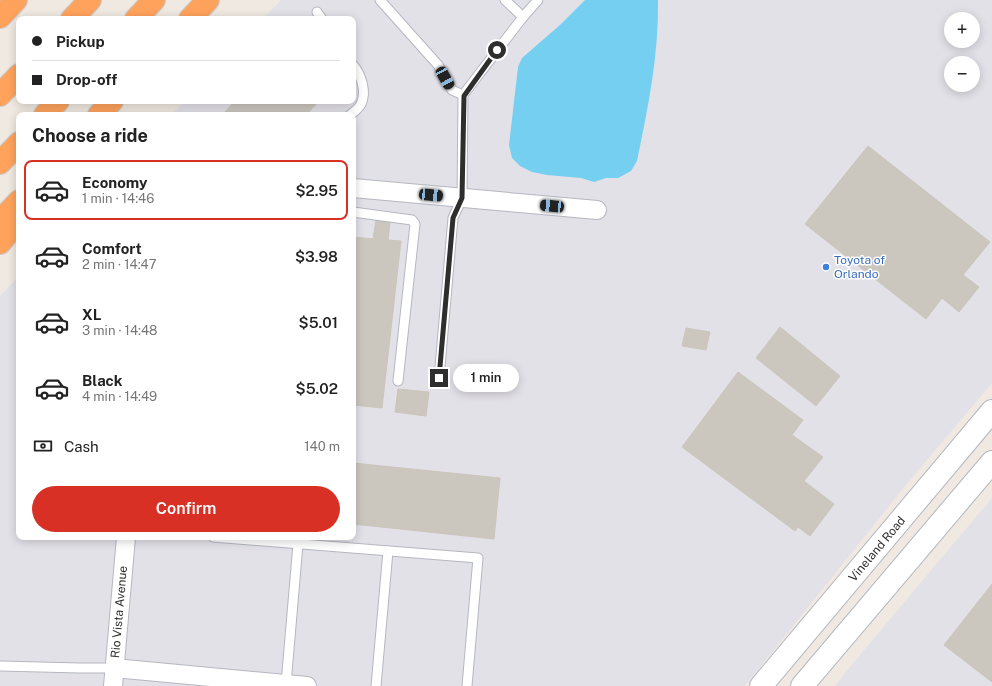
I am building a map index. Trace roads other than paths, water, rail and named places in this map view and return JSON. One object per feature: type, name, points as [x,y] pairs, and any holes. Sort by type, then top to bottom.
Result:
[{"type":"highway","points":[[0,17],[16,0]]},
{"type":"highway","points":[[75,16],[90,0]]},
{"type":"highway","points":[[139,16],[154,0]]},
{"type":"highway","points":[[193,16],[208,0]]},
{"type":"highway","points":[[0,95],[16,78]]},
{"type":"highway","points":[[48,112],[55,104]]},
{"type":"highway","points":[[102,112],[109,104]]},
{"type":"highway","points":[[109,112],[115,104]]},
{"type":"highway","points":[[0,163],[16,146]]},
{"type":"highway","points":[[0,221],[16,204]]},
{"type":"highway","points":[[0,243],[16,224]]},
{"type":"street","points":[[356,188],[597,210]]},
{"type":"street","name":"Vineland Road","points":[[761,686],[992,411]]},
{"type":"street","points":[[802,686],[992,462]]},
{"type":"street","name":"Rio Vista Avenue","points":[[112,686],[126,540]]},
{"type":"street","points":[[114,668],[307,686]]},
{"type":"lane","points":[[380,0],[438,65],[452,90],[464,96]]},
{"type":"lane","points":[[505,0],[523,17]]},
{"type":"lane","points":[[439,378],[453,218],[462,198],[464,96],[523,17],[538,0]]},
{"type":"lane","points":[[353,112],[361,105],[363,99],[361,80],[356,71]]},
{"type":"lane","points":[[356,212],[412,220],[414,224],[398,381]]},
{"type":"lane","points":[[249,540],[478,558],[467,686]]},
{"type":"lane","points":[[286,684],[298,544]]},
{"type":"lane","points":[[376,686],[388,551]]},
{"type":"lane","points":[[0,666],[114,668]]},
{"type":"water","points":[[585,0],[658,0],[655,61],[637,161],[631,171],[618,178],[606,178],[594,182],[581,178],[532,172],[520,166],[512,158],[509,145],[518,67],[522,58],[560,25]]},
{"type":"place","name":"Toyota of Orlando","points":[[826,267]]}]
